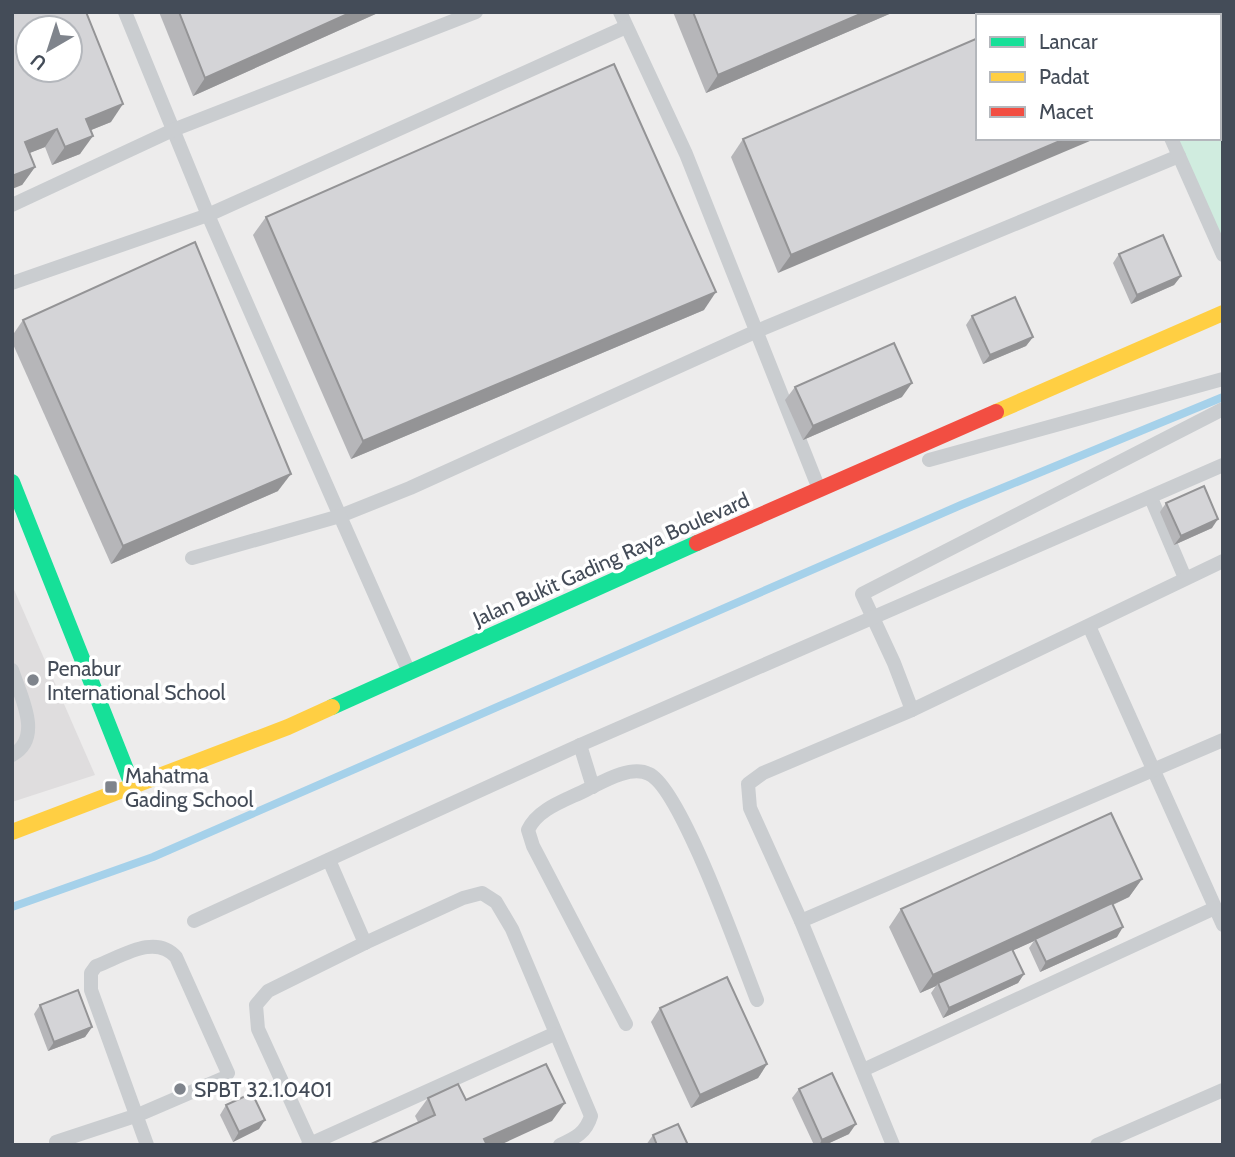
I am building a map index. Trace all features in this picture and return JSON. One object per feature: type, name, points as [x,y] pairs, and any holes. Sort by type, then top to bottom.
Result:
[{"type":"street","name":"Jalan Bukit Gading Raya Boulevard","points":[[12,832],[288,727],[1223,313]]},
{"type":"street","points":[[12,482],[133,787]]},
{"type":"lane","points":[[125,12],[208,215],[409,672]]},
{"type":"lane","points":[[12,205],[173,131],[476,12]]},
{"type":"lane","points":[[620,12],[686,154],[819,490],[1223,379]]},
{"type":"lane","points":[[12,284],[208,215],[626,27]]},
{"type":"lane","points":[[1172,140],[1223,255]]},
{"type":"lane","points":[[192,558],[340,516],[410,488],[757,331],[1179,156]]},
{"type":"lane","points":[[912,710],[862,594],[1223,408]]},
{"type":"lane","points":[[194,921],[580,745],[873,620],[1223,465]]},
{"type":"lane","points":[[1151,498],[1185,578]]},
{"type":"lane","points":[[893,1145],[801,921],[750,808],[748,783],[764,773],[912,710],[1223,561]]},
{"type":"lane","points":[[1089,626],[1223,925]]},
{"type":"lane","points":[[12,670],[30,724],[23,746],[12,755]]},
{"type":"lane","points":[[801,921],[1223,740]]},
{"type":"lane","points":[[580,745],[593,787]]},
{"type":"lane","points":[[626,1024],[533,846],[528,830],[534,816],[593,787],[633,772],[648,773],[661,782],[686,827],[757,1000]]},
{"type":"lane","points":[[329,860],[365,943]]},
{"type":"lane","points":[[555,1034],[310,1144],[258,1029],[256,1005],[268,991],[463,898],[482,893],[496,902],[512,929],[592,1116],[588,1128],[576,1138],[560,1145]]},
{"type":"lane","points":[[863,1070],[1215,908]]},
{"type":"lane","points":[[55,1142],[138,1115],[224,1079],[228,1073],[176,957],[168,948],[155,944],[96,966],[91,974],[91,990],[138,1115],[147,1145]]},
{"type":"lane","points":[[1097,1145],[1223,1090]]},
{"type":"shaded area","name":"Penabur International School","points":[[12,585],[95,775],[12,802]]},
{"type":"green space","points":[[1115,12],[1223,12],[1223,253],[1173,140],[1221,140],[1221,14]]},
{"type":"building","points":[[12,12],[86,12],[123,104],[86,119],[93,136],[65,147],[57,129],[25,142],[35,167],[12,176]]},
{"type":"building","points":[[179,12],[352,12],[205,78]]},
{"type":"building","points":[[693,12],[865,12],[718,75]]},
{"type":"building","points":[[1103,12],[1104,14],[1033,14]]},
{"type":"building","points":[[976,39],[976,140],[1062,140],[791,255],[743,139]]},
{"type":"building","points":[[614,64],[716,292],[363,441],[266,217]]},
{"type":"building","points":[[1163,235],[1181,276],[1137,295],[1119,254]]},
{"type":"building","points":[[195,242],[291,474],[123,546],[23,320]]},
{"type":"building","points":[[1015,297],[1033,337],[990,355],[972,316]]},
{"type":"building","points":[[894,343],[912,383],[813,426],[795,387]]},
{"type":"building","points":[[1204,486],[1218,519],[1181,536],[1166,503]]},
{"type":"building","points":[[1111,813],[1142,879],[933,975],[901,909]]},
{"type":"building","points":[[1112,903],[1123,927],[1046,962],[1035,939]]},
{"type":"building","points":[[1012,949],[1024,974],[949,1008],[938,983]]},
{"type":"building","points":[[727,977],[767,1064],[700,1095],[660,1008]]},
{"type":"building","points":[[78,990],[92,1027],[54,1042],[40,1005]]},
{"type":"building","points":[[546,1064],[565,1103],[484,1139],[487,1145],[369,1145],[435,1115],[428,1098],[458,1084],[466,1100]]},
{"type":"building","points":[[832,1073],[856,1124],[822,1140],[799,1089]]},
{"type":"building","points":[[252,1093],[265,1120],[239,1132],[226,1105]]},
{"type":"building","points":[[678,1124],[688,1145],[657,1145],[653,1135]]},
{"type":"waterway","points":[[12,907],[153,857],[961,505],[1223,397]]},
{"type":"traffic: fast","points":[[12,482],[133,787]]},
{"type":"traffic: fast","points":[[332,707],[697,543]]},
{"type":"traffic: slow","points":[[996,412],[1223,313]]},
{"type":"traffic: slow","points":[[12,832],[288,727],[332,707]]},
{"type":"traffic: jam","points":[[697,543],[996,412]]},
{"type":"place","name":"Penabur International School","points":[[33,680]]},
{"type":"place","name":"Mahatma Gading School","points":[[111,787]]},
{"type":"place","name":"SPBT 32.1.0401","points":[[180,1089]]}]
